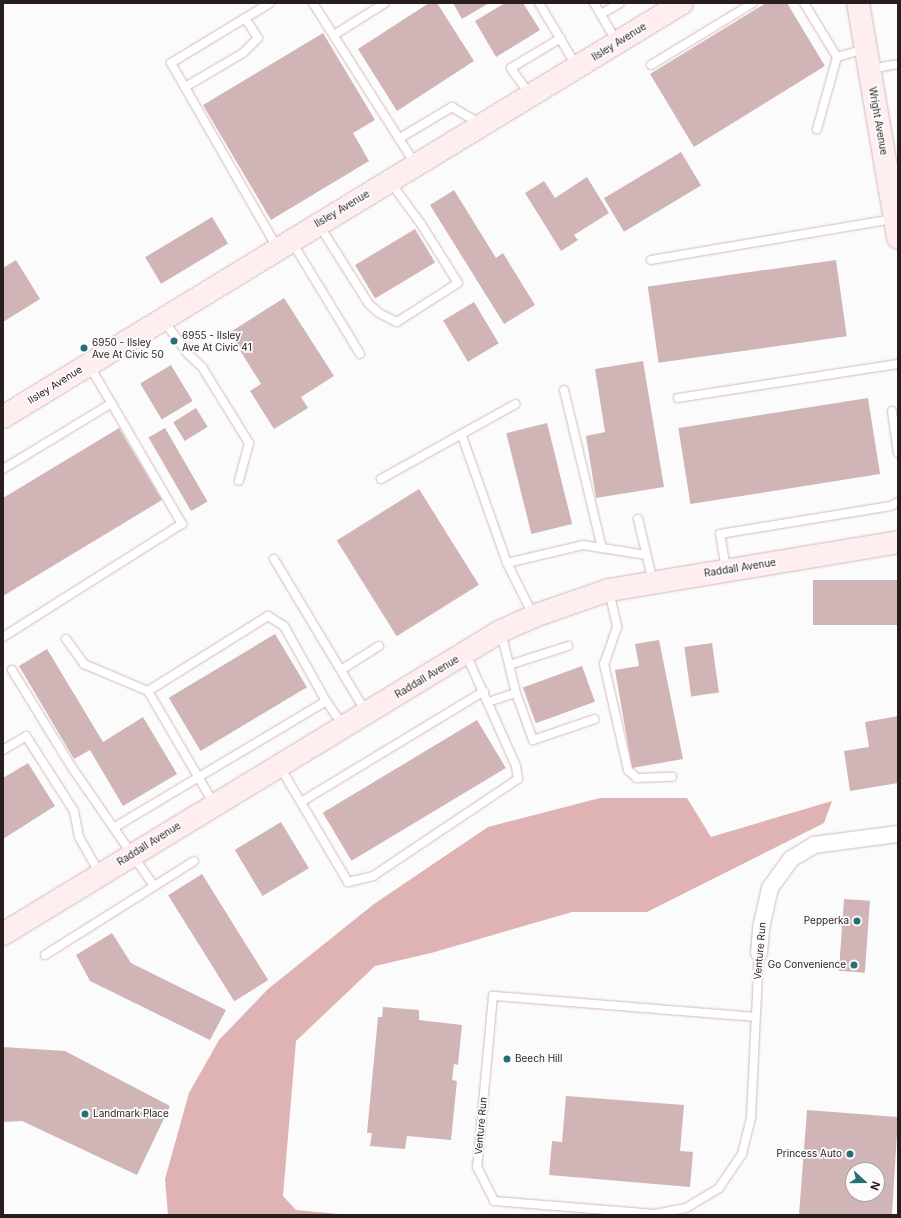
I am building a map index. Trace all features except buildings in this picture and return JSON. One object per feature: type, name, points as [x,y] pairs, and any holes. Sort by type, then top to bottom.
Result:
[{"type":"street","name":"Ilsley Avenue","points":[[3,417],[318,223],[416,166],[682,3]]},
{"type":"street","name":"Wright Avenue","points":[[858,3],[896,228]]},
{"type":"street","name":"Raddall Avenue","points":[[3,934],[278,765],[466,654],[501,631],[534,616],[566,603],[609,590],[898,542]]},
{"type":"street","name":"Venture Run","points":[[759,953],[761,928],[770,888],[791,859],[814,845],[898,834]]},
{"type":"lane","points":[[270,3],[171,63],[284,244],[360,354]]},
{"type":"lane","points":[[313,3],[400,138],[416,166]]},
{"type":"lane","points":[[334,35],[385,3]]},
{"type":"lane","points":[[539,3],[561,38],[577,68]]},
{"type":"lane","points":[[594,3],[618,43]]},
{"type":"lane","points":[[601,14],[620,3]]},
{"type":"lane","points":[[651,65],[753,3]]},
{"type":"lane","points":[[804,3],[837,57],[817,129]]},
{"type":"lane","points":[[185,87],[243,53],[258,38],[245,18]]},
{"type":"lane","points":[[531,96],[511,68],[561,38]]},
{"type":"lane","points":[[837,57],[868,59],[898,64]]},
{"type":"lane","points":[[400,138],[452,107],[482,126]]},
{"type":"lane","points":[[318,223],[370,304],[379,313],[397,322],[458,283],[421,224],[390,180]]},
{"type":"lane","points":[[651,260],[896,228]]},
{"type":"lane","points":[[162,319],[187,354],[202,367],[249,443],[240,481]]},
{"type":"lane","points":[[3,637],[182,524],[89,364]]},
{"type":"lane","points":[[678,398],[898,364]]},
{"type":"lane","points":[[564,390],[602,548]]},
{"type":"lane","points":[[3,470],[112,403]]},
{"type":"lane","points":[[381,479],[462,436],[516,404]]},
{"type":"lane","points":[[892,412],[898,453]]},
{"type":"lane","points":[[462,436],[507,563],[534,616]]},
{"type":"lane","points":[[726,571],[720,534],[891,506],[898,502]]},
{"type":"lane","points":[[638,519],[653,583]]},
{"type":"lane","points":[[507,563],[583,545],[646,555]]},
{"type":"lane","points":[[274,559],[366,712]]},
{"type":"lane","points":[[609,590],[617,627],[604,664],[628,770],[638,778],[672,777]]},
{"type":"lane","points":[[148,691],[268,616],[284,626],[326,701],[344,726]]},
{"type":"lane","points":[[501,631],[516,693],[533,740],[595,720]]},
{"type":"lane","points":[[66,639],[84,664],[148,691],[214,804]]},
{"type":"lane","points":[[341,670],[379,646]]},
{"type":"lane","points":[[509,666],[568,646]]},
{"type":"lane","points":[[278,765],[348,882],[372,876],[518,779],[516,766],[484,691],[466,654]]},
{"type":"lane","points":[[12,670],[73,769],[115,827],[154,886]]},
{"type":"lane","points":[[301,802],[484,691]]},
{"type":"lane","points":[[488,702],[516,693]]},
{"type":"lane","points":[[115,827],[326,701]]},
{"type":"lane","points":[[3,750],[26,736],[74,811],[79,837],[101,875]]},
{"type":"lane","points":[[45,956],[194,861]]},
{"type":"lane","name":"Venture Run","points":[[755,1017],[493,996],[477,1167],[494,1201],[654,1214],[686,1208],[718,1188],[742,1154],[751,1116],[759,953]]},
{"type":"shaded area","points":[[600,798],[687,798],[711,837],[832,801],[824,823],[647,912],[572,912],[431,953],[375,966],[296,1041],[283,1196],[296,1210],[349,1215],[168,1215],[165,1179],[189,1093],[219,1040],[268,989],[374,904],[488,827]]},
{"type":"place","name":"6955 - Ilsley Ave At Civic 41","points":[[174,341]]},
{"type":"place","name":"6950 - Ilsley Ave At Civic 50","points":[[84,348]]},
{"type":"place","name":"Pepperka","points":[[857,921]]},
{"type":"place","name":"Go Convenience","points":[[854,965]]},
{"type":"place","name":"Beech Hill","points":[[507,1059]]},
{"type":"place","name":"Landmark Place","points":[[85,1114]]},
{"type":"place","name":"Princess Auto","points":[[850,1154]]}]
